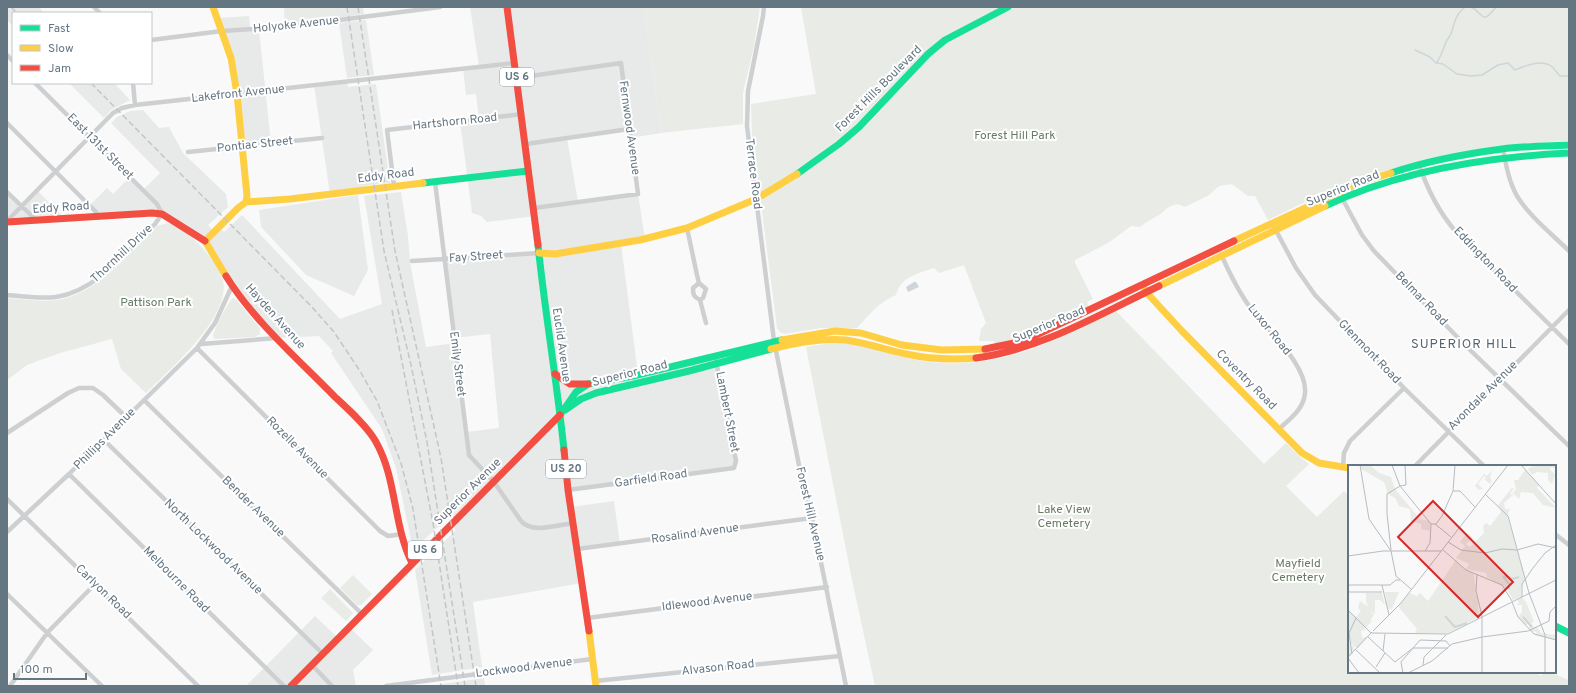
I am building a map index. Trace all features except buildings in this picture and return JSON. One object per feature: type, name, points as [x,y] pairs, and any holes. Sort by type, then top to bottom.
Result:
[{"type":"main road","points":[[162,214],[205,241],[246,202],[247,196],[243,146],[231,58],[213,7]]},
{"type":"main road","name":"Euclid Avenue","points":[[507,7],[526,144],[542,287],[560,415],[568,490],[595,683]]},
{"type":"main road","name":"Forest Hills Boulevard","points":[[539,253],[555,254],[612,246],[640,240],[687,228],[756,199],[808,167],[839,144],[859,127],[928,54],[945,40],[1008,7]]},
{"type":"main road","name":"Superior Road","points":[[560,415],[581,399],[596,393],[716,360],[774,341],[822,332],[849,331],[902,345],[942,350],[982,350],[1014,343],[1032,337],[1339,191],[1419,164],[1451,157],[1503,149],[1569,145]]},
{"type":"main road","name":"Superior Road","points":[[560,415],[576,392],[588,384],[804,343],[836,340],[861,342],[900,353],[941,360],[974,359],[1009,353],[1042,342],[1343,199],[1388,182],[1422,172],[1464,163],[1505,157],[1569,153]]},
{"type":"main road","name":"Eddy Road","points":[[246,202],[290,199],[528,171]]},
{"type":"main road","name":"Eddy Road","points":[[7,222],[152,213],[162,214]]},
{"type":"main road","name":"Hayden Avenue","points":[[205,241],[232,286],[252,311],[357,419],[376,442],[387,467],[403,534],[405,549],[412,563]]},
{"type":"main road","name":"Coventry Road","points":[[1143,285],[1147,293],[1181,330],[1309,458],[1325,465],[1346,467]]},
{"type":"main road","points":[[900,353],[902,345]]},
{"type":"main road","points":[[941,360],[942,350]]},
{"type":"main road","points":[[554,374],[566,383],[573,385],[588,384]]},
{"type":"main road","name":"Superior Avenue","points":[[290,686],[560,415]]},
{"type":"main road","points":[[1556,626],[1569,633]]},
{"type":"street","name":"Holyoke Avenue","points":[[152,40],[222,31],[285,27],[440,7]]},
{"type":"street","name":"Terrace Road","points":[[764,7],[749,83],[747,126],[774,341]]},
{"type":"street","name":"Lakefront Avenue","points":[[7,222],[118,110],[135,104],[515,63]]},
{"type":"street","name":"Fernwood Avenue","points":[[517,78],[621,63],[638,194],[534,208]]},
{"type":"street","name":"East 131st Street","points":[[36,84],[157,204],[162,214]]},
{"type":"street","points":[[133,84],[135,104]]},
{"type":"street","name":"Hartshorn Road","points":[[394,186],[387,130],[522,114]]},
{"type":"street","points":[[7,123],[96,212],[97,216]]},
{"type":"street","points":[[526,144],[629,129]]},
{"type":"street","name":"Pontiac Street","points":[[188,152],[322,138]]},
{"type":"street","points":[[1503,149],[1512,185],[1522,203],[1569,251]]},
{"type":"street","name":"Eddington Road","points":[[1419,164],[1432,197],[1456,232],[1569,344]]},
{"type":"street","name":"Emily Street","points":[[434,182],[468,455],[494,482],[526,526],[534,528],[573,523]]},
{"type":"street","name":"Belmar Road","points":[[1339,191],[1362,235],[1374,251],[1465,345],[1569,446]]},
{"type":"street","points":[[7,192],[37,221]]},
{"type":"street","name":"Thornhill Drive","points":[[7,295],[47,298],[64,295],[83,288],[102,275],[155,224],[162,214]]},
{"type":"street","name":"Glenmont Road","points":[[1272,223],[1296,268],[1315,295],[1404,388],[1483,465]]},
{"type":"street","points":[[687,228],[699,283],[706,289],[703,298],[700,300]]},
{"type":"street","name":"Luxor Road","points":[[1218,249],[1245,300],[1260,320],[1286,349],[1304,383],[1306,392],[1302,405],[1299,410],[1279,429]]},
{"type":"street","name":"Fay Street","points":[[412,261],[539,253]]},
{"type":"street","points":[[699,283],[693,288],[693,295],[695,298],[700,300]]},
{"type":"street","name":"Phillips Avenue","points":[[7,532],[69,474],[201,344],[220,314],[232,286]]},
{"type":"street","points":[[700,300],[706,323]]},
{"type":"street","name":"Avondale Avenue","points":[[1416,465],[1569,310]]},
{"type":"street","points":[[201,344],[277,338]]},
{"type":"street","name":"Forest Hill Avenue","points":[[774,341],[801,475],[827,587],[846,686]]},
{"type":"street","name":"Rozelle Avenue","points":[[197,348],[380,531],[388,536],[403,534]]},
{"type":"street","name":"Lambert Street","points":[[716,360],[736,461],[734,468]]},
{"type":"street","points":[[7,433],[68,393],[79,388],[93,388],[103,395],[126,417]]},
{"type":"street","points":[[1346,467],[1344,453],[1350,441],[1404,388]]},
{"type":"street","name":"Bender Avenue","points":[[144,400],[362,614]]},
{"type":"street","name":"North Lockwood Avenue","points":[[104,440],[323,654]]},
{"type":"street","name":"Garfield Road","points":[[568,490],[734,468]]},
{"type":"street","name":"Melbourne Road","points":[[69,474],[284,686]]},
{"type":"street","name":"Carlyon Road","points":[[7,499],[198,686]]},
{"type":"street","name":"Rosalind Avenue","points":[[577,550],[812,518]]},
{"type":"street","points":[[1556,535],[1569,545]]},
{"type":"street","points":[[10,686],[47,633],[95,584]]},
{"type":"street","name":"Idlewood Avenue","points":[[587,618],[827,587]]},
{"type":"street","points":[[7,594],[102,686]]},
{"type":"street","name":"Alvason Road","points":[[595,683],[840,656]]},
{"type":"street","name":"Lockwood Avenue","points":[[386,686],[592,660]]},
{"type":"street","points":[[312,665],[332,686]]},
{"type":"shaded area","points":[[7,7],[39,7],[43,12],[12,12],[12,25],[7,20]]},
{"type":"shaded area","points":[[335,7],[363,7],[364,14],[337,18]]},
{"type":"shaded area","points":[[470,7],[644,7],[661,133],[630,138],[629,129],[567,138],[578,202],[638,194],[645,239],[621,244],[638,374],[715,356],[736,461],[734,468],[568,490],[571,507],[614,501],[620,544],[577,550],[582,583],[473,602],[482,667],[432,675],[415,570],[455,531],[453,513],[413,550],[396,468],[382,429],[331,353],[333,351],[319,336],[277,338],[252,311],[205,241],[162,214],[97,216],[89,206],[107,188],[113,194],[130,177],[143,190],[160,173],[111,123],[117,117],[130,111],[143,110],[159,128],[169,127],[183,153],[226,194],[228,207],[208,225],[214,232],[219,227],[224,232],[242,215],[340,319],[382,304],[364,196],[401,192],[408,236],[410,262],[426,347],[455,343],[466,432],[499,428],[490,334],[454,338],[444,260],[538,253],[535,216],[487,222],[481,216],[472,213],[460,121],[479,119],[476,94],[466,95],[463,68],[479,67]]},
{"type":"shaded area","points":[[249,16],[250,30],[259,30],[271,143],[243,146],[237,94],[217,18]]},
{"type":"shaded area","points":[[366,20],[374,75],[347,78],[339,23]]},
{"type":"shaded area","points":[[347,82],[348,87],[376,84],[390,183],[363,186],[363,190],[330,194],[314,85]]},
{"type":"shaded area","points":[[70,84],[115,84],[130,100],[111,110],[104,118]]},
{"type":"shaded area","points":[[38,191],[65,219],[7,222],[7,192],[22,206]]},
{"type":"shaded area","points":[[358,195],[368,270],[354,296],[306,275],[261,227],[259,210]]},
{"type":"shaded area","points":[[916,282],[919,287],[908,292],[906,287]]},
{"type":"shaded area","points":[[315,616],[338,638],[349,627],[373,650],[353,670],[356,686],[246,686]]},
{"type":"shaded area","points":[[484,678],[485,686],[429,686]]},
{"type":"green space","points":[[284,7],[336,7],[337,21],[285,27]]},
{"type":"green space","points":[[644,7],[760,7],[754,46],[743,93],[743,124],[661,133]]},
{"type":"green space","name":"Forest Hill Park","points":[[801,7],[1569,7],[1569,141],[1510,145],[1480,149],[1451,154],[1394,168],[1337,188],[1268,220],[1255,196],[1248,196],[1232,184],[1219,186],[1209,195],[1185,207],[1178,204],[1171,206],[1140,227],[1131,226],[1108,243],[1075,260],[1075,263],[1093,299],[1087,302],[1089,306],[1043,328],[1008,341],[995,344],[994,341],[979,341],[981,329],[986,323],[964,265],[939,273],[934,268],[911,277],[902,284],[896,295],[879,305],[857,328],[821,328],[785,334],[780,332],[777,328],[752,134],[751,104],[816,94]]},
{"type":"green space","name":"Pattison Park","points":[[168,223],[184,231],[199,244],[209,255],[223,281],[223,295],[218,310],[196,342],[169,371],[146,393],[121,369],[112,339],[60,353],[27,365],[7,380],[7,298],[51,301],[72,296],[86,290],[112,271],[157,226]]},
{"type":"green space","points":[[233,298],[236,299],[260,328],[260,334],[255,337],[215,339],[213,337],[221,317]]},
{"type":"green space","name":"Lake View Cemetery","points":[[1116,311],[1264,464],[1286,443],[1309,464],[1286,486],[1317,517],[1344,491],[1348,495],[1348,673],[1537,673],[1541,676],[1543,673],[1552,673],[1569,680],[1569,686],[875,686],[852,580],[806,347],[842,343],[862,346],[922,361],[949,363],[975,362],[1023,352],[1069,334]]},
{"type":"green space","points":[[353,575],[372,594],[361,605],[357,605],[340,588]]},
{"type":"green space","points":[[330,589],[353,613],[346,621],[321,598]]},
{"type":"waterway","points":[[1437,62],[1452,32],[1456,18],[1465,7]]},
{"type":"waterway","points":[[1471,7],[1483,17],[1491,13],[1496,7]]},
{"type":"waterway","points":[[1415,50],[1430,57],[1436,63],[1443,64],[1457,74],[1471,76],[1482,75],[1498,65],[1508,63],[1515,70],[1533,64],[1543,63],[1551,66],[1560,76],[1569,76]]},
{"type":"railway","points":[[11,7],[16,12]]},
{"type":"railway","points":[[347,7],[384,251],[411,365],[427,442],[465,686]]},
{"type":"railway","points":[[358,7],[395,251],[441,458],[476,686]]},
{"type":"railway","points":[[92,84],[311,306],[334,332],[360,371],[377,401],[401,463],[413,509],[441,686]]},
{"type":"railway","points":[[392,310],[433,523],[458,686]]},
{"type":"traffic: fast","points":[[797,174],[839,144],[859,127],[928,54],[945,40],[1008,7]]},
{"type":"traffic: fast","points":[[1391,173],[1432,161],[1474,153],[1519,147],[1569,145]]},
{"type":"traffic: fast","points":[[1325,206],[1384,183],[1414,174],[1475,162],[1569,153]]},
{"type":"traffic: fast","points":[[423,183],[528,171]]},
{"type":"traffic: fast","points":[[538,245],[564,450]]},
{"type":"traffic: fast","points":[[560,415],[576,392],[588,384],[633,376],[782,340]]},
{"type":"traffic: fast","points":[[565,410],[581,399],[596,393],[689,371],[771,349]]},
{"type":"traffic: fast","points":[[1556,626],[1569,633]]},
{"type":"traffic: slow","points":[[213,7],[231,58],[237,94],[247,196],[246,202],[205,241],[226,276]]},
{"type":"traffic: slow","points":[[1234,241],[1359,183],[1391,173]]},
{"type":"traffic: slow","points":[[539,253],[555,254],[640,240],[687,228],[756,199],[797,174]]},
{"type":"traffic: slow","points":[[246,202],[290,199],[423,183]]},
{"type":"traffic: slow","points":[[1159,286],[1325,206]]},
{"type":"traffic: slow","points":[[1145,289],[1181,330],[1302,453],[1319,463],[1348,468]]},
{"type":"traffic: slow","points":[[782,340],[835,331],[861,333],[902,345],[942,350],[985,349]]},
{"type":"traffic: slow","points":[[771,349],[808,342],[846,340],[915,356],[950,359],[976,358]]},
{"type":"traffic: slow","points":[[589,631],[596,686]]},
{"type":"traffic: jam","points":[[507,7],[538,245]]},
{"type":"traffic: jam","points":[[7,222],[152,213],[162,214],[205,241]]},
{"type":"traffic: jam","points":[[985,349],[1014,343],[1032,337],[1234,241]]},
{"type":"traffic: jam","points":[[226,276],[249,308],[263,324],[357,418],[376,442],[388,471],[401,533],[412,563]]},
{"type":"traffic: jam","points":[[976,358],[1024,347],[1047,339],[1093,319],[1159,286]]},
{"type":"traffic: jam","points":[[555,374],[570,384],[588,384]]},
{"type":"traffic: jam","points":[[291,686],[560,415]]},
{"type":"traffic: jam","points":[[564,450],[568,490],[589,631]]},
{"type":"district","name":"SUPERIOR HILL","points":[[1464,345]]},
{"type":"park label","name":"Mayfield Cemetery","points":[[1298,571]]}]
